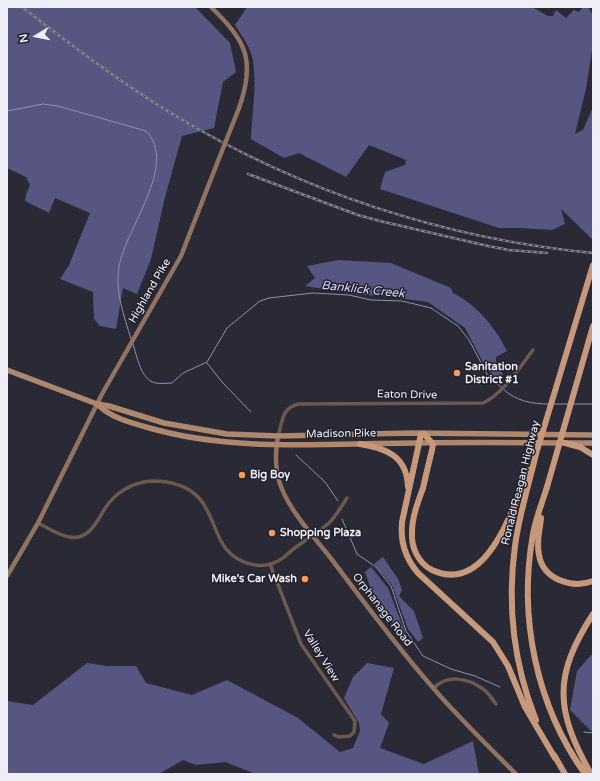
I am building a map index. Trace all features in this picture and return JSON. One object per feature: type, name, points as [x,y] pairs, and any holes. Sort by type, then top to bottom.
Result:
[{"type":"highway","name":"Ronald Reagan Highway","points":[[565,774],[555,758],[536,719],[527,696],[514,633],[511,605],[512,565],[524,491],[593,265]]},
{"type":"highway","points":[[585,774],[568,747],[547,704],[531,640],[528,607],[528,576],[534,532],[593,326]]},
{"type":"highway","points":[[524,491],[505,527],[483,560],[466,572],[450,575],[431,569],[418,557],[414,549],[412,531],[432,444],[423,434],[408,494],[401,536],[405,554],[409,563],[493,642],[508,666],[525,707],[555,758]]},
{"type":"highway","points":[[565,443],[580,447],[593,455]]},
{"type":"highway","points":[[360,444],[383,448],[398,459],[406,472],[408,494]]},
{"type":"highway","points":[[542,505],[538,546],[540,560],[544,568],[552,577],[563,582],[584,584],[593,581]]},
{"type":"highway","points":[[591,774],[576,746],[567,721],[564,690],[566,667],[571,652],[593,614]]},
{"type":"main road","name":"Highland Pike","points":[[7,576],[38,523],[97,404],[189,238],[239,108],[247,82],[246,56],[238,38],[211,7]]},
{"type":"main road","name":"Madison Pike","points":[[7,370],[97,404],[109,406],[164,423],[206,432],[278,436],[423,434],[593,435]]},
{"type":"main road","name":"Madison Pike","points":[[97,404],[106,413],[174,435],[225,443],[276,445],[593,443]]},
{"type":"main road","name":"Orphanage Road","points":[[278,436],[276,445],[276,466],[281,487],[291,505],[312,534],[434,688],[516,774]]},
{"type":"street","name":"Eaton Drive","points":[[278,436],[284,412],[288,408],[299,404],[483,403],[492,398],[511,378],[533,350]]},
{"type":"street","points":[[38,523],[62,536],[73,538],[80,537],[97,524],[106,507],[123,491],[131,486],[143,482],[166,482],[184,487],[199,498],[208,512],[221,540],[234,556],[250,564],[260,566],[278,561],[312,534],[329,523],[347,498]]},
{"type":"street","name":"Valley View","points":[[270,564],[301,644],[355,721],[354,732],[350,736],[339,737],[334,735]]},
{"type":"street","points":[[434,688],[445,680],[460,679],[483,688],[496,704]]},
{"type":"shaded area","points":[[7,7],[195,7],[230,43],[236,72],[223,82],[214,128],[182,136],[165,197],[151,259],[137,294],[123,288],[116,329],[100,326],[94,319],[93,292],[60,279],[69,265],[90,213],[55,198],[49,213],[25,201],[30,185],[26,177],[7,168]]},
{"type":"shaded area","points":[[247,7],[532,7],[548,16],[553,16],[556,10],[566,18],[574,10],[579,12],[582,8],[588,7],[593,15],[593,44],[586,89],[575,134],[583,130],[593,107],[593,240],[561,209],[565,224],[552,230],[499,228],[380,189],[385,172],[405,165],[406,160],[369,145],[346,177],[299,153],[284,158],[251,139],[254,90],[253,61],[248,47],[235,25]]},
{"type":"shaded area","points":[[339,260],[391,263],[451,288],[453,293],[470,303],[477,310],[491,325],[502,342],[507,351],[496,357],[496,362],[501,368],[504,379],[496,379],[485,366],[465,328],[428,302],[363,295],[305,286],[315,278],[307,266]]},
{"type":"shaded area","points":[[383,557],[398,579],[402,590],[399,596],[414,611],[423,638],[418,642],[408,629],[392,585],[374,564]]},
{"type":"shaded area","points":[[371,567],[388,588],[406,635],[404,639],[374,598],[365,572]]},
{"type":"shaded area","points":[[593,653],[593,733],[570,710],[577,671]]},
{"type":"shaded area","points":[[87,663],[107,666],[136,666],[146,683],[192,695],[227,680],[298,718],[340,752],[353,748],[360,731],[359,723],[344,698],[353,677],[367,663],[394,668],[381,714],[389,723],[380,748],[424,764],[473,741],[479,774],[256,774],[225,762],[196,765],[183,760],[159,774],[7,774],[7,701],[33,705]]},
{"type":"waterway","name":"Banklick Creek","points":[[7,111],[43,104],[58,106],[146,131],[155,145],[157,161],[154,179],[130,234],[119,267],[119,295],[131,339]]},
{"type":"waterway","name":"Banklick Creek","points":[[133,344],[140,367],[147,378],[156,383],[172,383],[183,373],[207,362],[227,328],[260,301],[269,298],[313,293],[349,295],[371,300],[402,301],[431,308],[458,326],[469,340],[488,376],[501,387]]},
{"type":"waterway","points":[[207,363],[222,382],[251,412]]},
{"type":"waterway","name":"Banklick Creek","points":[[503,389],[524,401],[548,404]]},
{"type":"waterway","name":"Banklick Creek","points":[[554,404],[568,404]]},
{"type":"waterway","name":"Banklick Creek","points":[[574,404],[593,404]]},
{"type":"waterway","points":[[296,455],[325,482],[338,501]]},
{"type":"waterway","points":[[342,519],[357,554],[376,567],[391,586],[406,631],[423,656],[451,669],[475,676],[500,687]]},
{"type":"waterway","points":[[584,732],[593,733]]},
{"type":"railway","points":[[22,7],[96,63],[154,103],[223,142],[273,167],[324,189],[376,208],[483,236],[538,246],[593,253]]},
{"type":"railway","points":[[248,174],[358,215],[380,221],[488,246],[509,250],[547,253]]},
{"type":"place","name":"Sanitation District #1","points":[[457,373]]},
{"type":"place","name":"Big Boy","points":[[242,475]]},
{"type":"place","name":"Shopping Plaza","points":[[272,533]]},
{"type":"place","name":"Mike's Car Wash","points":[[305,579]]}]
